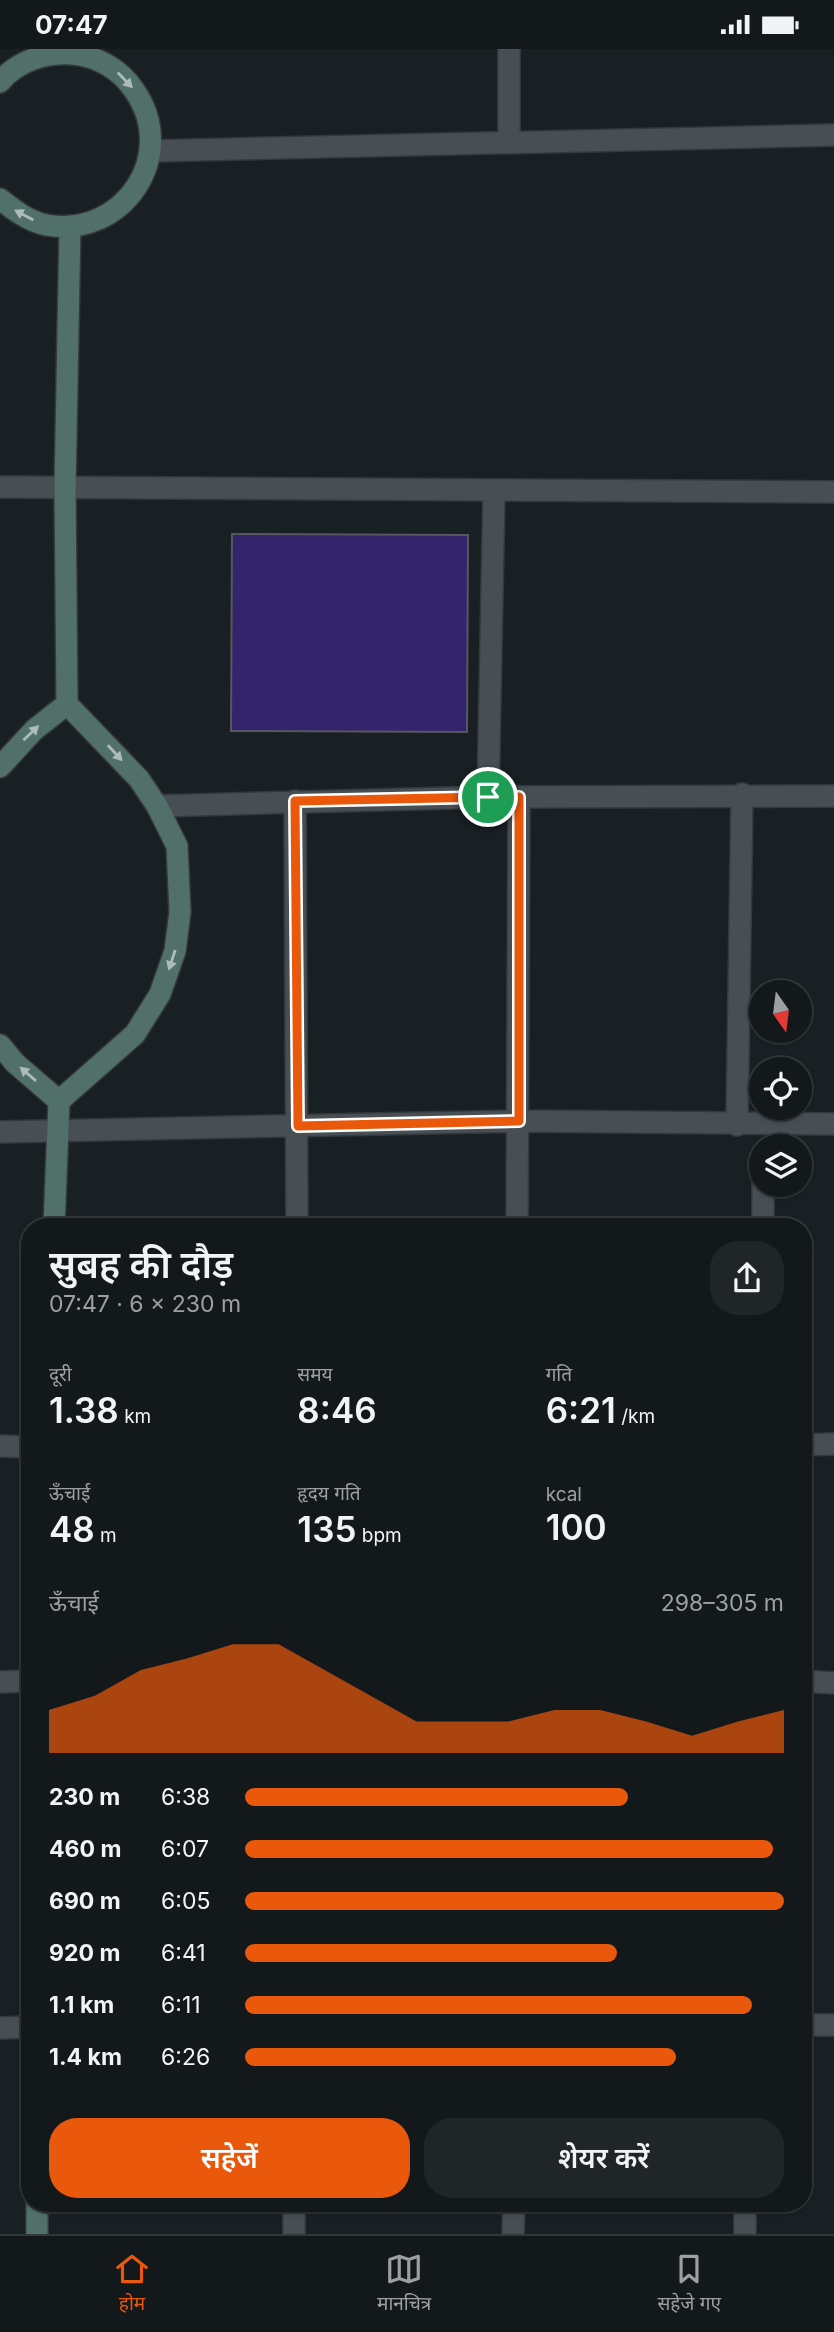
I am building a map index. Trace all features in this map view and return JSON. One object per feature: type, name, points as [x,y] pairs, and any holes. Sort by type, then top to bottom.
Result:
[{"type":"street","points":[[509,49],[509,142]]},
{"type":"street","points":[[0,82],[29,60],[57,51],[83,55],[107,64],[127,79],[142,100],[150,125],[151,151],[142,179],[124,203],[99,220],[70,226],[44,225],[20,215],[0,199]]},
{"type":"street","points":[[151,151],[834,135]]},
{"type":"street","points":[[58,1101],[135,1034],[160,994],[175,951],[180,912],[177,846],[157,806],[130,769],[66,704],[65,488],[70,226]]},
{"type":"street","points":[[0,487],[834,492]]},
{"type":"street","points":[[488,797],[495,491]]},
{"type":"street","points":[[0,767],[34,730],[66,704]]},
{"type":"street","points":[[157,806],[488,797],[742,794],[834,796]]},
{"type":"street","points":[[737,1125],[742,794]]},
{"type":"street","points":[[517,1218],[519,797]]},
{"type":"street","points":[[295,801],[297,1218]]},
{"type":"street","points":[[0,1045],[15,1063],[58,1101],[54,1218]]},
{"type":"street","points":[[0,1132],[519,1121],[737,1125],[758,1134]]},
{"type":"street","points":[[775,1134],[834,1124]]},
{"type":"street","points":[[763,1197],[764,1218]]},
{"type":"street","points":[[812,1445],[834,1444]]},
{"type":"street","points":[[0,1446],[21,1447]]},
{"type":"street","points":[[0,1682],[21,1681]]},
{"type":"street","points":[[812,1681],[834,1682]]},
{"type":"street","points":[[812,2025],[834,2025]]},
{"type":"street","points":[[0,2028],[21,2027]]},
{"type":"street","points":[[37,2212],[37,2234]]},
{"type":"street","points":[[294,2212],[294,2234]]},
{"type":"street","points":[[513,2234],[514,2212]]},
{"type":"street","points":[[745,2212],[745,2234]]},
{"type":"building","points":[[232,534],[468,535],[467,732],[231,731]]},
{"type":"route","points":[[488,797],[519,797],[519,1121],[298,1126],[295,801],[488,797]]}]
